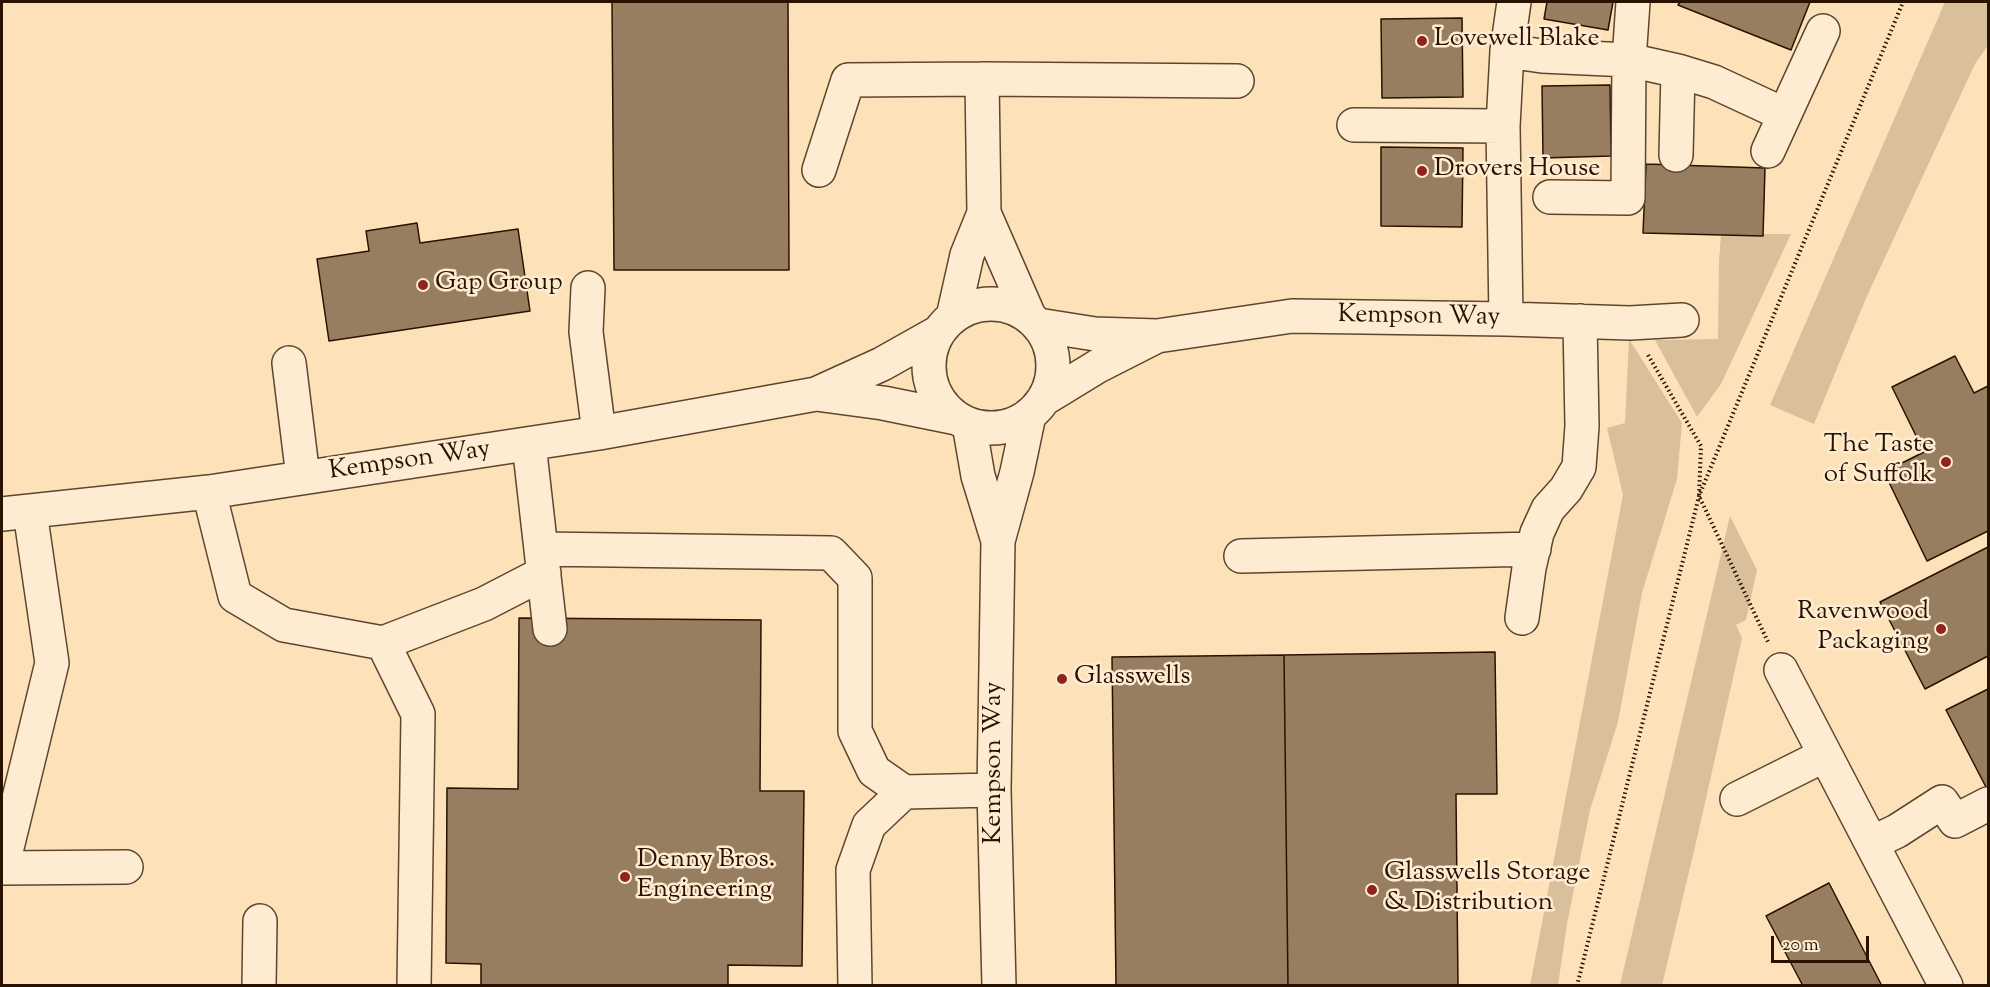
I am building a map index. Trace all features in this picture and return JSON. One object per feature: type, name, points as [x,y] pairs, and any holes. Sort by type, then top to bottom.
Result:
[{"type":"street","points":[[1506,319],[1503,126],[1507,51],[1514,2]]},
{"type":"street","points":[[1550,198],[1628,198],[1629,60],[1633,3]]},
{"type":"street","points":[[1768,151],[1822,31]]},
{"type":"street","points":[[1507,51],[1542,56],[1629,60],[1678,71],[1714,82],[1783,114]]},
{"type":"street","points":[[1676,155],[1678,71]]},
{"type":"street","points":[[982,79],[984,213],[967,255],[946,325],[930,355],[930,379],[939,401],[963,421],[984,428],[1000,428],[1015,423],[1036,407],[1052,381],[1053,362],[1049,342],[1033,321],[984,213]]},
{"type":"street","points":[[819,170],[848,80],[1237,81]]},
{"type":"street","points":[[1354,125],[1503,126]]},
{"type":"street","points":[[588,288],[586,332],[599,433]]},
{"type":"street","points":[[946,325],[971,307],[991,304],[1011,307],[1033,321]]},
{"type":"street","name":"Kempson Way","points":[[1033,321],[1095,334],[1157,336],[1292,316],[1630,323],[1682,320]]},
{"type":"street","points":[[1522,618],[1537,533],[1548,509],[1566,489],[1579,467],[1582,426],[1580,321]]},
{"type":"street","name":"Kempson Way","points":[[16,513],[209,492],[599,433],[816,394],[882,364],[946,325]]},
{"type":"street","name":"Kempson Way","points":[[999,986],[994,790],[998,541],[1036,407],[1098,366],[1157,336]]},
{"type":"street","points":[[289,363],[303,477]]},
{"type":"street","name":"Kempson Way","points":[[816,394],[883,404],[963,421],[998,541]]},
{"type":"street","points":[[529,444],[550,629]]},
{"type":"street","points":[[209,492],[235,596],[284,626],[383,643],[484,604],[543,561],[831,553],[855,578],[855,730],[874,771],[904,792],[994,790]]},
{"type":"street","points":[[16,513],[52,663],[2,868],[126,867]]},
{"type":"street","points":[[1241,556],[1534,549]]},
{"type":"street","points":[[383,643],[418,714],[414,986]]},
{"type":"street","points":[[1782,670],[1946,986]]},
{"type":"street","points":[[1737,799],[1825,755]]},
{"type":"street","points":[[855,986],[853,870],[869,825],[904,792]]},
{"type":"street","points":[[1872,843],[1897,831],[1942,802],[1955,821],[1989,804]]},
{"type":"street","points":[[259,986],[260,921]]},
{"type":"path","points":[[1577,986],[1699,496],[1903,2]]},
{"type":"path","points":[[1630,323],[1701,446],[1699,496],[1782,670]]},
{"type":"shaded area","points":[[1945,2],[1988,2],[1988,45],[1975,64],[1867,296],[1814,424],[1770,405]]},
{"type":"shaded area","points":[[1721,234],[1791,234],[1721,384],[1697,417],[1655,340],[1718,339]]},
{"type":"shaded area","points":[[1629,339],[1682,423],[1677,479],[1642,593],[1618,722],[1590,810],[1567,924],[1558,985],[1530,986],[1623,495],[1607,428],[1625,423]]},
{"type":"shaded area","points":[[1730,516],[1757,570],[1746,620],[1736,625],[1742,638],[1698,834],[1662,985],[1620,985]]},
{"type":"building","points":[[612,2],[788,2],[789,270],[614,270]]},
{"type":"building","points":[[1547,2],[1613,2],[1608,30],[1544,19]]},
{"type":"building","points":[[1680,2],[1810,2],[1791,50],[1678,5]]},
{"type":"building","name":"Lovewell Blake","points":[[1462,18],[1463,97],[1382,98],[1381,19]]},
{"type":"building","points":[[1610,85],[1611,156],[1543,158],[1542,86]]},
{"type":"building","name":"Drovers House","points":[[1381,147],[1463,148],[1462,227],[1381,226]]},
{"type":"building","points":[[1646,164],[1765,168],[1763,236],[1643,233]]},
{"type":"building","name":"Gap Group","points":[[417,223],[420,243],[518,229],[530,311],[329,341],[317,259],[369,251],[366,231]]},
{"type":"building","name":"The Taste of Suffolk","points":[[1955,356],[1974,393],[1988,386],[1988,531],[1927,561],[1884,472],[1924,452],[1892,387]]},
{"type":"building","name":"Ravenwood Packaging","points":[[1988,547],[1988,656],[1925,689],[1880,602]]},
{"type":"building","name":"Denny Bros. Engineering","points":[[519,618],[761,620],[760,791],[804,791],[802,966],[728,965],[728,986],[481,986],[481,964],[446,963],[447,788],[518,789]]},
{"type":"building","name":"Glasswells Storage & Distribution","points":[[1495,652],[1497,794],[1456,794],[1458,986],[1288,986],[1284,655]]},
{"type":"building","points":[[1284,655],[1288,986],[1116,986],[1112,657]]},
{"type":"building","points":[[1988,689],[1988,791],[1946,710]]},
{"type":"building","points":[[1829,883],[1882,986],[1803,986],[1766,916]]},
{"type":"place","name":"Lovewell Blake","points":[[1422,41]]},
{"type":"place","name":"Drovers House","points":[[1422,171]]},
{"type":"place","name":"Gap Group","points":[[423,285]]},
{"type":"place","name":"The Taste of Suffolk","points":[[1946,462]]},
{"type":"place","name":"Ravenwood Packaging","points":[[1941,629]]},
{"type":"place","name":"Glasswells","points":[[1062,679]]},
{"type":"place","name":"Denny Bros. Engineering","points":[[625,877]]},
{"type":"place","name":"Glasswells Storage & Distribution","points":[[1372,890]]}]
